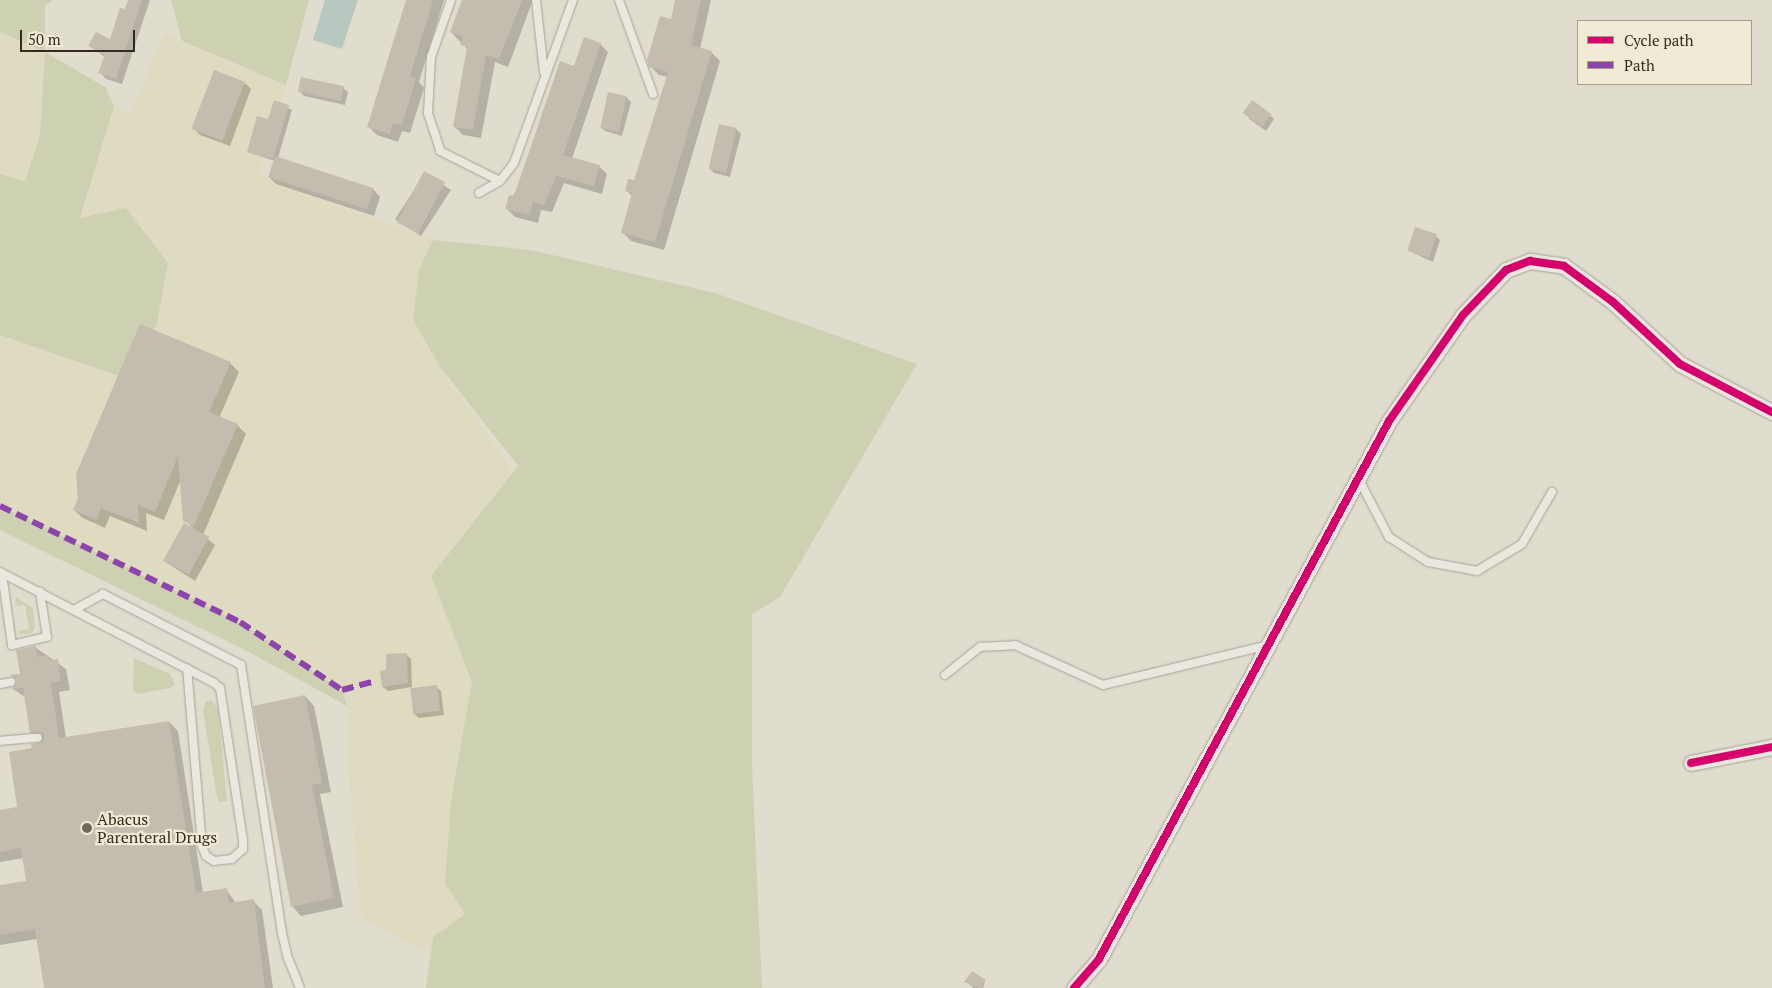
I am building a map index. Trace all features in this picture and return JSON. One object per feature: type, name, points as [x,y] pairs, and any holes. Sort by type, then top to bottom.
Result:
[{"type":"street","points":[[1074,988],[1099,959],[1389,421],[1463,314],[1506,270],[1530,261],[1564,266],[1614,302],[1680,364],[1772,412]]},
{"type":"street","points":[[1691,763],[1772,747]]},
{"type":"lane","points":[[451,0],[431,57],[428,113],[440,150],[500,181]]},
{"type":"lane","points":[[536,0],[544,74]]},
{"type":"lane","points":[[479,194],[500,181],[514,163],[544,74],[572,0]]},
{"type":"lane","points":[[619,0],[652,94]]},
{"type":"lane","points":[[1358,478],[1389,536],[1428,562],[1477,571],[1522,544],[1552,492]]},
{"type":"lane","points":[[1,572],[187,669],[220,688],[243,840],[243,849],[232,859],[214,861],[206,856],[202,846],[187,669]]},
{"type":"lane","points":[[1,572],[12,645],[46,637],[40,592]]},
{"type":"lane","points":[[74,610],[104,594],[241,665],[282,933],[288,958],[300,988]]},
{"type":"lane","points":[[945,675],[980,647],[1015,645],[1104,685],[1268,645]]},
{"type":"lane","points":[[0,684],[11,682]]},
{"type":"lane","points":[[0,741],[38,738]]},
{"type":"shaded area","points":[[325,0],[358,0],[342,49],[313,40]]},
{"type":"shaded area","points":[[0,32],[45,52],[40,135],[25,181],[0,174]]},
{"type":"shaded area","points":[[164,34],[286,85],[259,173],[271,181],[433,240],[419,269],[413,320],[441,368],[513,472],[431,576],[472,682],[451,800],[445,883],[465,914],[433,937],[430,955],[361,917],[350,790],[347,706],[342,690],[240,622],[0,506],[0,335],[134,381],[80,218],[114,106],[131,114]]},
{"type":"green space","points":[[0,0],[53,0],[45,6],[45,52],[0,32]]},
{"type":"green space","points":[[171,0],[309,0],[286,85],[182,41]]},
{"type":"green space","points":[[45,52],[105,87],[114,106],[80,218],[126,208],[168,263],[157,323],[134,381],[0,335],[0,174],[25,181],[40,135]]},
{"type":"green space","points":[[433,240],[531,250],[715,293],[917,364],[780,597],[752,614],[752,766],[762,988],[426,988],[433,937],[465,914],[445,883],[451,800],[472,682],[431,576],[518,466],[441,368],[413,320],[419,269]]},
{"type":"green space","points":[[0,506],[240,622],[342,690],[347,706],[251,653],[0,530]]},
{"type":"green space","points":[[16,597],[33,608],[35,628],[31,634],[19,634],[18,631],[29,629],[25,605],[15,606]]},
{"type":"green space","points":[[134,658],[170,674],[175,684],[170,688],[138,694],[133,691]]},
{"type":"green space","points":[[206,701],[212,701],[218,709],[227,801],[219,802],[217,798],[203,711]]},
{"type":"building","points":[[128,0],[142,0],[116,79],[98,73],[105,55],[88,46],[96,32],[110,39],[120,8],[125,9]]},
{"type":"building","points":[[406,0],[433,0],[410,76],[416,78],[402,125],[393,123],[390,134],[367,127]]},
{"type":"building","points":[[462,0],[522,0],[499,59],[486,55],[473,130],[453,127],[467,47],[460,45],[463,37],[450,32]]},
{"type":"building","points":[[675,0],[701,0],[691,45],[712,51],[655,242],[621,233],[632,193],[625,191],[628,179],[634,180],[668,72],[649,67],[647,60],[660,16],[671,19]]},
{"type":"building","points":[[584,37],[601,43],[563,155],[600,165],[594,186],[556,176],[544,205],[533,202],[530,215],[505,209],[509,195],[514,196],[560,61],[574,66]]},
{"type":"building","points":[[214,70],[245,82],[222,141],[191,129]]},
{"type":"building","points":[[301,77],[344,86],[341,101],[298,92]]},
{"type":"building","points":[[608,92],[627,96],[619,132],[600,128]]},
{"type":"building","points":[[274,100],[289,105],[273,159],[247,152],[257,116],[268,119]]},
{"type":"building","points":[[1252,100],[1271,114],[1262,127],[1243,113]]},
{"type":"building","points":[[719,124],[737,128],[726,173],[709,169]]},
{"type":"building","points":[[275,156],[374,188],[367,209],[268,177]]},
{"type":"building","points":[[424,171],[445,182],[418,233],[397,222]]},
{"type":"building","points":[[1415,227],[1437,234],[1429,258],[1407,251]]},
{"type":"building","points":[[140,324],[231,362],[209,412],[238,424],[194,526],[183,521],[178,456],[155,512],[138,505],[139,523],[101,508],[96,520],[73,510],[78,498],[76,474]]},
{"type":"building","points":[[184,523],[209,537],[189,575],[163,561]]},
{"type":"building","points":[[36,646],[37,657],[48,655],[49,660],[58,659],[61,681],[51,683],[59,738],[169,721],[196,893],[227,888],[229,903],[254,899],[265,988],[44,988],[35,929],[0,935],[0,885],[26,881],[21,848],[0,852],[0,810],[17,807],[9,752],[32,748],[31,744],[41,743],[44,738],[40,733],[30,733],[23,688],[12,689],[17,681],[10,675],[20,674],[16,650]]},
{"type":"building","points":[[407,653],[408,683],[382,687],[380,671],[386,670],[386,654]]},
{"type":"building","points":[[437,685],[440,711],[413,714],[410,688]]},
{"type":"building","points":[[305,695],[322,783],[312,785],[334,898],[291,907],[253,706]]},
{"type":"building","points":[[972,971],[986,980],[980,988],[964,982]]},
{"type":"marked path","points":[[0,506],[240,622],[342,690],[376,681]]},
{"type":"cycle path","points":[[1074,988],[1099,959],[1389,421],[1463,315],[1506,270],[1530,261],[1564,266],[1613,302],[1680,364],[1772,412]]},
{"type":"cycle path","points":[[1691,763],[1772,747]]},
{"type":"place","name":"Abacus Parenteral Drugs","points":[[87,828]]}]
